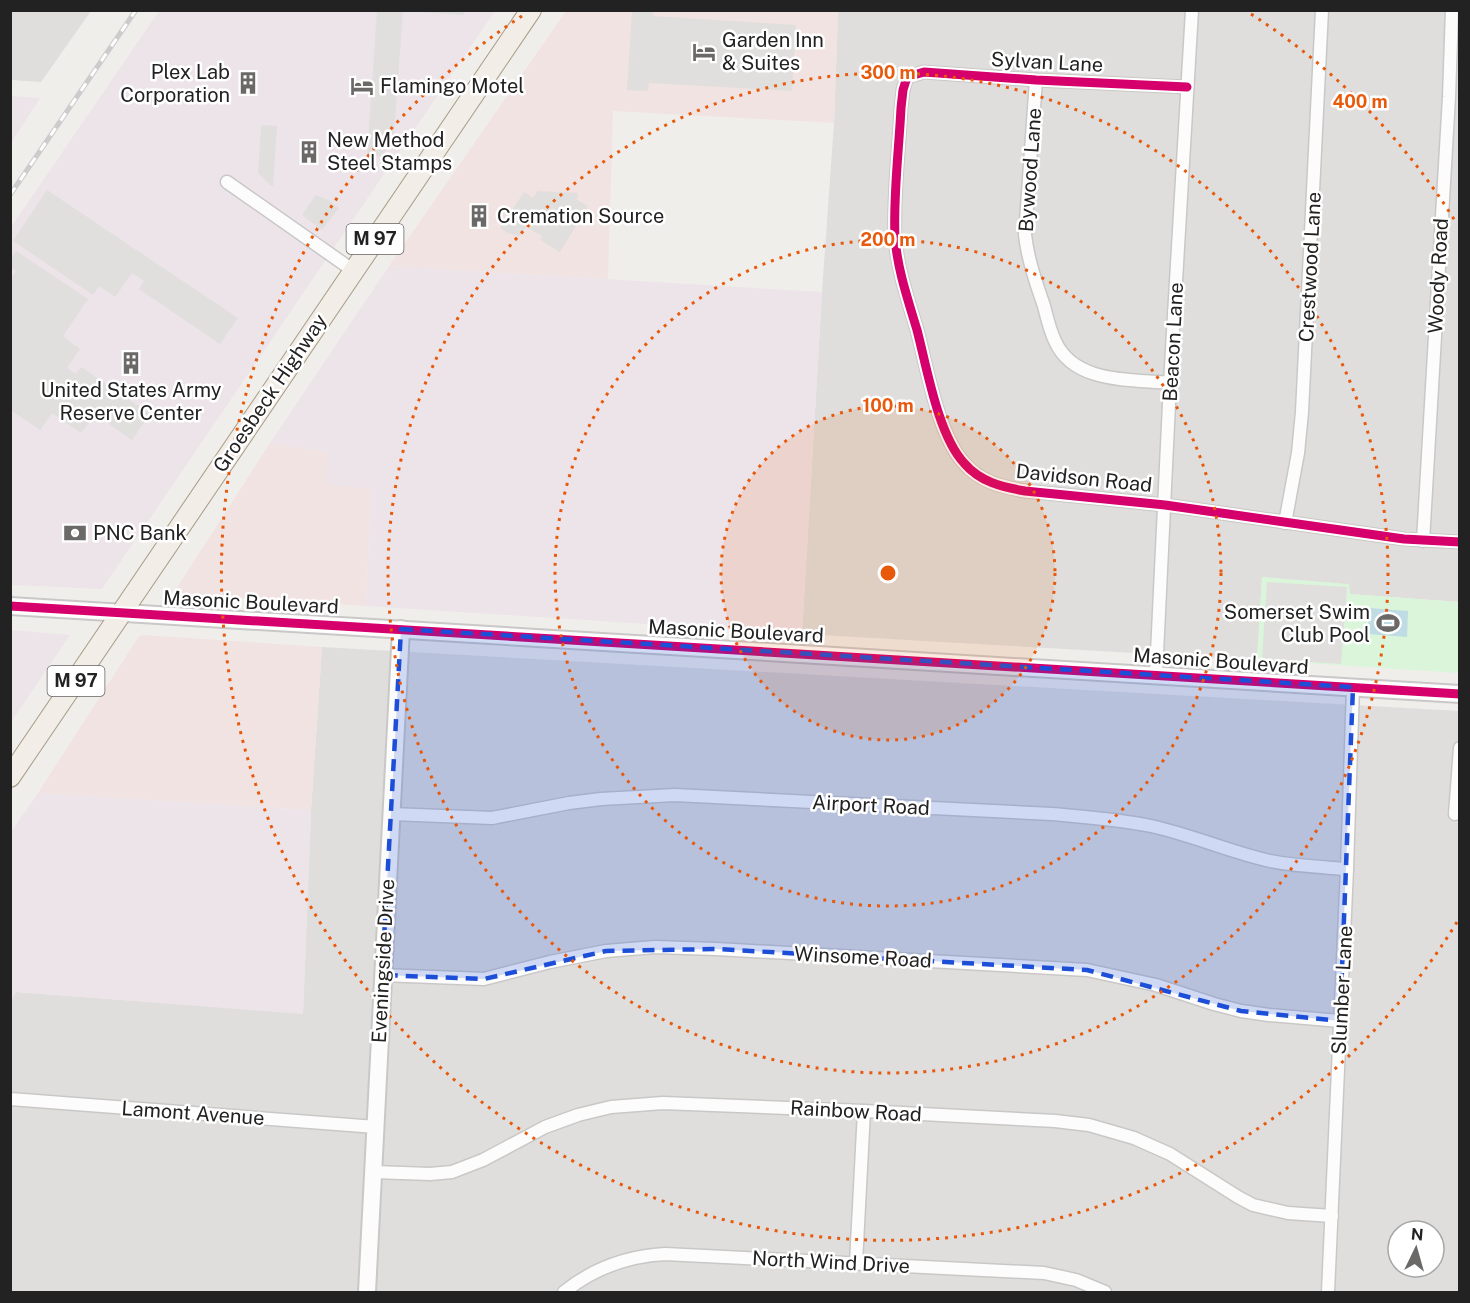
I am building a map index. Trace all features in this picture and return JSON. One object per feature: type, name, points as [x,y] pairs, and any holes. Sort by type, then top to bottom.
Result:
[{"type":"main road","name":"Groesbeck Highway","points":[[10,777],[531,10]]},
{"type":"street","name":"Beacon Lane","points":[[1156,674],[1170,382],[1192,10]]},
{"type":"street","name":"Crestwood Lane","points":[[1284,523],[1298,453],[1302,412],[1322,10]]},
{"type":"street","name":"Woody Road","points":[[1423,541],[1452,10]]},
{"type":"street","name":"Sylvan Lane","points":[[907,77],[924,72],[1187,87]]},
{"type":"street","name":"Davidson Road","points":[[907,77],[901,108],[896,246],[936,404],[953,446],[962,462],[974,473],[1003,487],[1165,505],[1423,541],[1460,542]]},
{"type":"street","name":"Bywood Lane","points":[[1036,80],[1025,235],[1027,253],[1055,342],[1069,360],[1083,370],[1101,376],[1170,382]]},
{"type":"street","points":[[227,182],[354,271]]},
{"type":"street","name":"Masonic Boulevard","points":[[10,606],[1460,694]]},
{"type":"street","name":"Eveningside Drive","points":[[367,1293],[401,629]]},
{"type":"street","name":"Slumber Lane","points":[[1328,1293],[1353,687]]},
{"type":"street","points":[[1455,814],[1460,748]]},
{"type":"street","name":"Airport Road","points":[[391,814],[470,819],[492,818],[569,803],[665,795],[1052,814],[1102,818],[1152,826],[1182,833],[1270,861],[1299,866],[1347,869]]},
{"type":"street","name":"Winsome Road","points":[[382,975],[484,979],[550,962],[606,951],[655,947],[726,950],[1087,970],[1156,985],[1241,1011],[1269,1016],[1341,1021]]},
{"type":"street","name":"Lamont Avenue","points":[[10,1099],[376,1127]]},
{"type":"street","name":"Rainbow Road","points":[[374,1172],[419,1174],[452,1172],[483,1160],[544,1127],[611,1107],[663,1103],[864,1111],[1055,1121],[1089,1125],[1134,1138],[1170,1154],[1253,1204],[1288,1213],[1332,1216]]},
{"type":"street","points":[[856,1263],[864,1111]]},
{"type":"street","name":"North Wind Drive","points":[[564,1293],[593,1272],[620,1261],[643,1255],[665,1254],[1044,1273],[1076,1280],[1105,1293]]},
{"type":"highlighted area","points":[[401,629],[1353,687],[1340,1021],[1241,1011],[1087,970],[716,949],[606,951],[484,979],[382,975]]},
{"type":"shaded area","points":[[10,11],[91,11],[41,82],[11,80]]},
{"type":"shaded area","points":[[159,11],[495,11],[102,589],[11,585],[11,227]]},
{"type":"shaded area","points":[[377,11],[403,11],[394,135],[382,157],[367,156]]},
{"type":"shaded area","points":[[403,11],[464,11],[464,15]]},
{"type":"shaded area","points":[[566,11],[838,11],[834,123],[613,111],[608,279],[389,266]]},
{"type":"shaded area","points":[[632,11],[653,11],[653,16],[796,25],[792,91],[649,83],[648,91],[627,90]]},
{"type":"shaded area","points":[[838,11],[1459,11],[1459,602],[1349,594],[1349,585],[1262,577],[1257,660],[802,634],[834,123]]},
{"type":"shaded area","points":[[10,96],[40,98],[11,143]]},
{"type":"shaded area","points":[[261,125],[277,126],[273,186],[258,173]]},
{"type":"shaded area","points":[[47,190],[238,318],[220,344],[139,289],[144,281],[132,273],[115,297],[99,286],[93,295],[13,241]]},
{"type":"shaded area","points":[[538,191],[578,193],[577,200],[588,206],[560,252],[540,240],[542,236],[526,227],[520,236],[500,228],[524,192],[533,198]]},
{"type":"shaded area","points":[[316,195],[339,208],[322,230],[302,215]]},
{"type":"shaded area","points":[[16,251],[88,299],[63,336],[80,349],[67,368],[76,374],[81,367],[150,414],[132,440],[95,414],[81,433],[52,413],[40,430],[12,411],[11,413],[10,280],[16,271],[11,267],[10,259]]},
{"type":"shaded area","points":[[389,266],[822,292],[802,634],[366,606],[371,489],[325,484],[328,452],[270,443]]},
{"type":"shaded area","points":[[270,443],[328,452],[371,489],[366,606],[183,594],[176,589]]},
{"type":"shaded area","points":[[1267,582],[1347,587],[1341,664],[1262,659]]},
{"type":"shaded area","points":[[11,630],[70,635],[11,722]]},
{"type":"shaded area","points":[[139,636],[322,647],[311,810],[38,793]]},
{"type":"shaded area","points":[[322,647],[1459,711],[1459,1292],[11,1292],[10,1001],[16,992],[303,1013],[311,810]]},
{"type":"shaded area","points":[[38,793],[311,810],[303,1014],[16,992],[11,1001],[11,832]]},
{"type":"green space","points":[[1262,577],[1349,584],[1350,594],[1459,602],[1459,673],[1257,660]]},
{"type":"water","name":"Somerset Swim Club Pool","points":[[1369,608],[1408,611],[1407,637],[1368,634]]},
{"type":"railway","points":[[10,195],[136,10]]},
{"type":"cycle path","points":[[1187,87],[924,72],[907,77],[903,90],[896,173],[896,249],[903,284],[940,419],[955,451],[977,475],[1000,485],[1025,491],[1165,505],[1404,539],[1460,542]]},
{"type":"cycle path","points":[[10,606],[1460,694]]},
{"type":"place","name":"Garden Inn & Suites","points":[[704,52]]},
{"type":"place","name":"Plex Lab Corporation","points":[[248,83]]},
{"type":"place","name":"Flamingo Motel","points":[[362,86]]},
{"type":"place","name":"New Method Steel Stamps","points":[[309,152]]},
{"type":"place","name":"Cremation Source","points":[[479,216]]},
{"type":"place","name":"United States Army Reserve Center","points":[[131,363]]},
{"type":"place","name":"PNC Bank","points":[[75,533]]},
{"type":"place","name":"Somerset Swim Club Pool","points":[[1388,623]]}]
